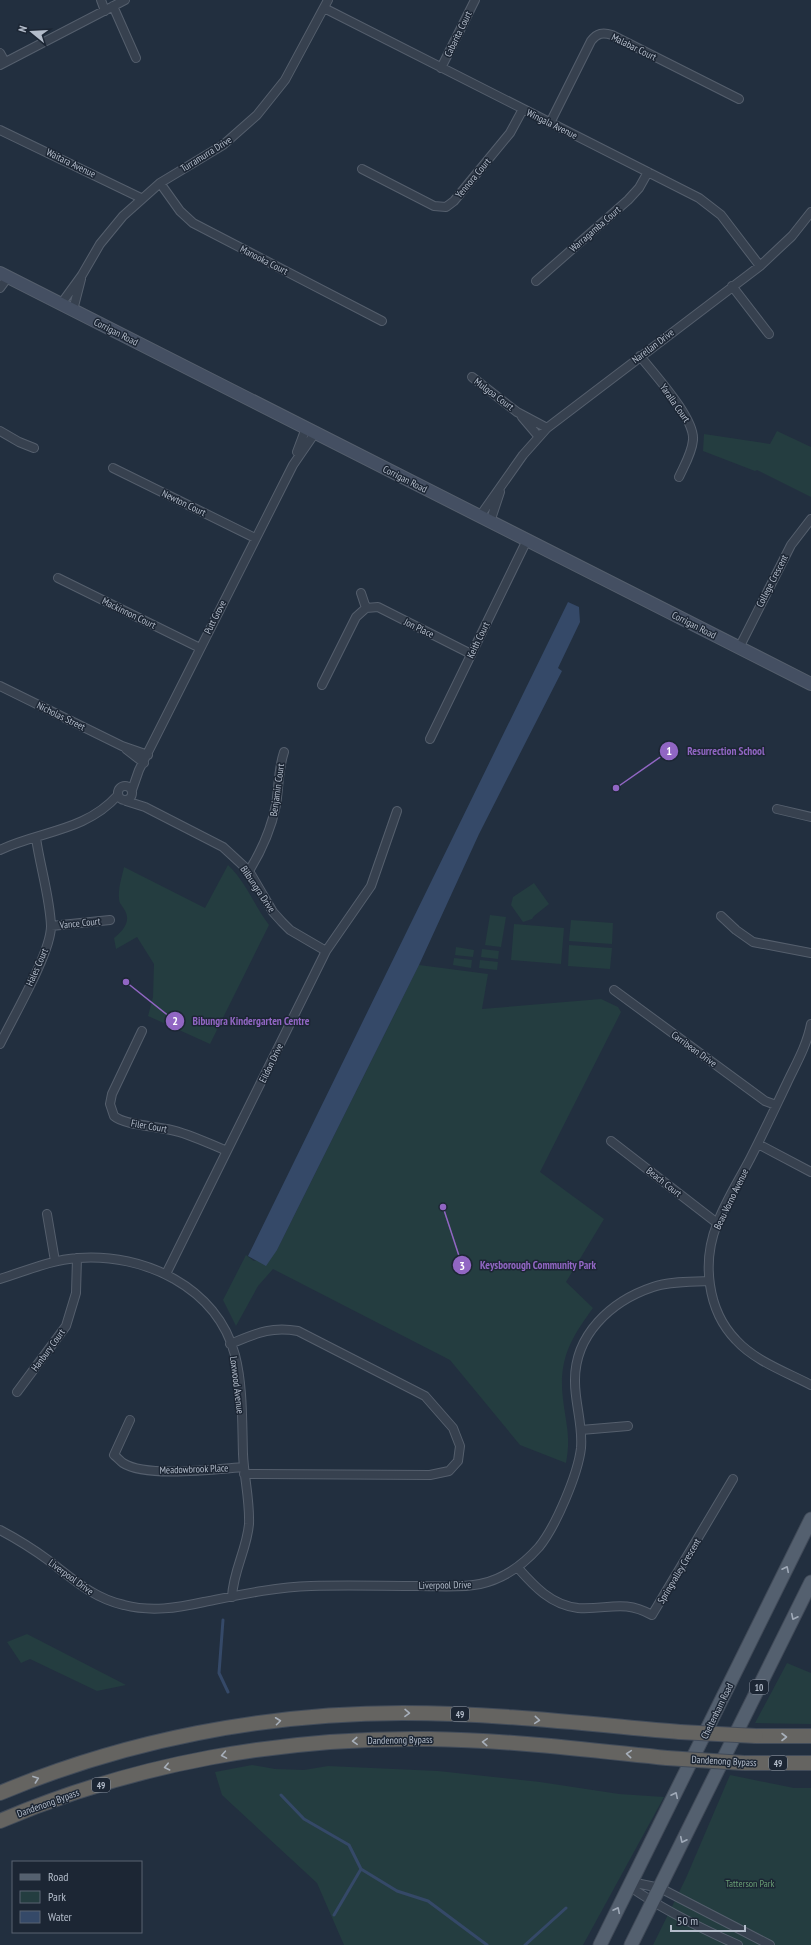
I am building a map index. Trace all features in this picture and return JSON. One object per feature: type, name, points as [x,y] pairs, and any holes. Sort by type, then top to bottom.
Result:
[{"type":"highway","name":"49","points":[[0,1793],[94,1760],[204,1732],[239,1726],[329,1716],[432,1713],[500,1717],[680,1732],[756,1736],[811,1736]]},
{"type":"highway","name":"Dandenong Bypass","points":[[0,1821],[67,1796],[123,1778],[204,1758],[331,1742],[430,1739],[744,1763],[811,1763]]},
{"type":"main road","name":"Corrigan Road","points":[[4,275],[811,684]]},
{"type":"main road","name":"Cheltenham Road","points":[[600,1945],[811,1519]]},
{"type":"main road","name":"10","points":[[631,1945],[811,1582]]},
{"type":"street","points":[[101,0],[105,11]]},
{"type":"street","points":[[0,53],[2,64],[126,0]]},
{"type":"street","name":"Turramurra Drive","points":[[61,304],[82,275],[110,229],[141,198],[160,183],[223,145],[257,115],[285,80],[328,0]]},
{"type":"street","name":"Cabarita Court","points":[[441,68],[475,0]]},
{"type":"street","points":[[113,6],[136,58]]},
{"type":"street","name":"Wingala Avenue","points":[[324,8],[648,172],[710,206],[732,227],[760,266]]},
{"type":"street","name":"Malabar Court","points":[[550,123],[591,41],[598,34],[602,33],[612,35],[739,99]]},
{"type":"street","name":"Yennora Court","points":[[362,169],[434,206],[446,207],[454,201],[505,140],[523,110]]},
{"type":"street","name":"Waitara Avenue","points":[[0,130],[141,198]]},
{"type":"street","name":"Warragamba Court","points":[[536,281],[628,200],[639,188],[648,172]]},
{"type":"street","name":"Manooka Court","points":[[160,183],[180,211],[192,223],[382,321]]},
{"type":"street","name":"Narellan Drive","points":[[485,519],[501,487],[523,455],[547,428],[760,266],[792,236],[811,212]]},
{"type":"street","points":[[0,288],[4,275]]},
{"type":"street","name":"Turramurra Drive","points":[[73,310],[82,275]]},
{"type":"street","points":[[732,286],[769,334]]},
{"type":"street","name":"Yaralla Court","points":[[640,356],[680,408],[691,427],[692,446],[679,477]]},
{"type":"street","name":"Mulgoa Court","points":[[472,377],[518,412],[547,428]]},
{"type":"street","name":"Mulgoa Court","points":[[518,412],[539,437]]},
{"type":"street","points":[[0,430],[19,442],[34,448]]},
{"type":"street","name":"Putt Grove","points":[[139,770],[126,797],[119,789],[124,786],[144,763],[255,538],[310,431]]},
{"type":"street","name":"Newton Court","points":[[113,468],[255,538]]},
{"type":"street","name":"College Crescent","points":[[739,648],[790,545],[811,519]]},
{"type":"street","name":"Keith Court","points":[[430,739],[527,540]]},
{"type":"street","name":"Mackinnon Court","points":[[58,578],[200,648]]},
{"type":"street","points":[[322,685],[356,617],[366,608],[361,593]]},
{"type":"street","name":"Jon Place","points":[[366,608],[378,608],[471,654]]},
{"type":"street","name":"Nicholas Street","points":[[0,686],[122,746],[148,755]]},
{"type":"street","name":"Nicholas Street","points":[[122,746],[144,763]]},
{"type":"street","name":"Benjamin Court","points":[[249,871],[262,849],[271,825],[276,804],[279,772],[284,752]]},
{"type":"street","points":[[1,847],[62,831],[126,797]]},
{"type":"street","name":"Bilbungra Drive","points":[[126,797],[223,847],[249,871],[273,912],[282,922],[290,930],[326,952]]},
{"type":"street","points":[[777,809],[811,817]]},
{"type":"street","name":"Eildon Drive","points":[[166,1274],[326,952],[371,886],[397,811]]},
{"type":"street","name":"Hales Court","points":[[0,1044],[46,950],[51,926],[36,838]]},
{"type":"street","points":[[721,916],[736,930],[753,942],[811,953]]},
{"type":"street","name":"Vance Court","points":[[51,926],[110,920]]},
{"type":"street","name":"Carribean Drive","points":[[614,990],[765,1101],[776,1105]]},
{"type":"street","name":"Beau Vorno Avenue","points":[[811,1024],[810,1036],[758,1144],[717,1223],[711,1244],[709,1281],[717,1313],[724,1327],[736,1341],[761,1360],[811,1385]]},
{"type":"street","name":"Filer Court","points":[[142,1031],[112,1094],[110,1104],[114,1116],[124,1122],[158,1126],[178,1131],[227,1151]]},
{"type":"street","name":"Beach Court","points":[[611,1141],[717,1223]]},
{"type":"street","points":[[758,1144],[811,1172]]},
{"type":"street","points":[[47,1214],[55,1261]]},
{"type":"street","name":"Loxwood Avenue","points":[[0,1279],[34,1266],[55,1261],[96,1257],[128,1261],[166,1274],[185,1286],[202,1300],[222,1326],[235,1355],[249,1524],[234,1574],[232,1597]]},
{"type":"street","name":"Hanbury Court","points":[[17,1392],[66,1326],[76,1293],[77,1258]]},
{"type":"street","name":"Liverpool Drive","points":[[0,1530],[40,1554],[83,1588],[108,1600],[135,1608],[168,1608],[270,1590],[310,1586],[449,1586],[479,1584],[494,1580],[518,1568],[541,1544],[569,1490],[578,1465],[581,1447],[581,1430],[575,1382],[577,1362],[584,1342],[594,1324],[612,1308],[630,1296],[655,1286],[709,1281]]},
{"type":"street","points":[[230,1344],[261,1331],[282,1328],[298,1330],[425,1396],[453,1428],[460,1446],[458,1461],[449,1470],[430,1475],[244,1471]]},
{"type":"street","name":"Meadowbrook Place","points":[[130,1420],[114,1455],[123,1464],[158,1471],[244,1471]]},
{"type":"street","points":[[581,1430],[628,1426]]},
{"type":"street","name":"Springvalley Crescent","points":[[518,1568],[544,1594],[564,1604],[577,1608],[630,1606],[652,1615],[733,1479]]},
{"type":"street","points":[[630,1884],[660,1888],[770,1945]]},
{"type":"street","points":[[630,1884],[652,1902],[738,1945]]},
{"type":"green space","points":[[777,431],[811,447],[811,497],[757,470],[755,471],[703,451],[704,434],[770,444]]},
{"type":"green space","points":[[228,865],[245,886],[269,925],[210,1044],[148,1016],[153,997],[154,964],[137,937],[116,949],[114,938],[123,929],[127,922],[126,913],[120,903],[119,898],[124,867],[205,908]]},
{"type":"green space","points":[[534,883],[549,904],[532,919],[523,922],[511,905],[513,897]]},
{"type":"green space","points":[[490,915],[506,917],[501,947],[485,945]]},
{"type":"green space","points":[[571,920],[613,923],[612,944],[569,941]]},
{"type":"green space","points":[[514,924],[564,928],[561,964],[511,960]]},
{"type":"green space","points":[[569,945],[612,948],[610,969],[568,966]]},
{"type":"green space","points":[[456,947],[474,950],[473,957],[455,955]]},
{"type":"green space","points":[[482,949],[499,951],[498,959],[481,957]]},
{"type":"green space","points":[[454,958],[472,960],[471,968],[453,965]]},
{"type":"green space","points":[[480,960],[498,962],[497,970],[479,968]]},
{"type":"green space","points":[[419,965],[488,974],[482,1009],[601,999],[618,1007],[621,1012],[540,1172],[604,1219],[566,1282],[593,1308],[578,1329],[564,1361],[562,1385],[568,1438],[566,1463],[520,1445],[450,1360],[273,1269],[258,1286],[236,1326],[223,1300],[246,1255],[254,1261],[277,1250]]},
{"type":"green space","points":[[27,1634],[126,1685],[97,1691],[30,1659],[21,1663],[7,1642]]},
{"type":"green space","points":[[787,1663],[811,1673],[811,1724],[755,1723]]},
{"type":"green space","points":[[252,1765],[275,1769],[304,1770],[328,1766],[438,1771],[540,1782],[619,1794],[664,1797],[583,1945],[344,1945],[317,1883],[222,1795],[215,1772]]},
{"type":"green space","name":"Tatterson Park","points":[[730,1775],[794,1788],[811,1788],[811,1945],[653,1945],[686,1878]]},
{"type":"water","points":[[568,602],[579,607],[580,622],[558,668],[562,671],[479,834],[419,965],[277,1250],[266,1266],[248,1256]]},
{"type":"waterway","points":[[223,1620],[219,1673],[228,1692]]},
{"type":"waterway","points":[[281,1795],[304,1819],[349,1845],[361,1869],[397,1891],[428,1901],[487,1945]]},
{"type":"waterway","points":[[334,1915],[361,1869]]},
{"type":"waterway","points":[[525,1945],[566,1908]]},
{"type":"place","name":"Resurrection School","points":[[616,788]]},
{"type":"place","name":"Bibungra Kindergarten Centre","points":[[126,982]]},
{"type":"place","name":"Keysborough Community Park","points":[[443,1207]]}]
